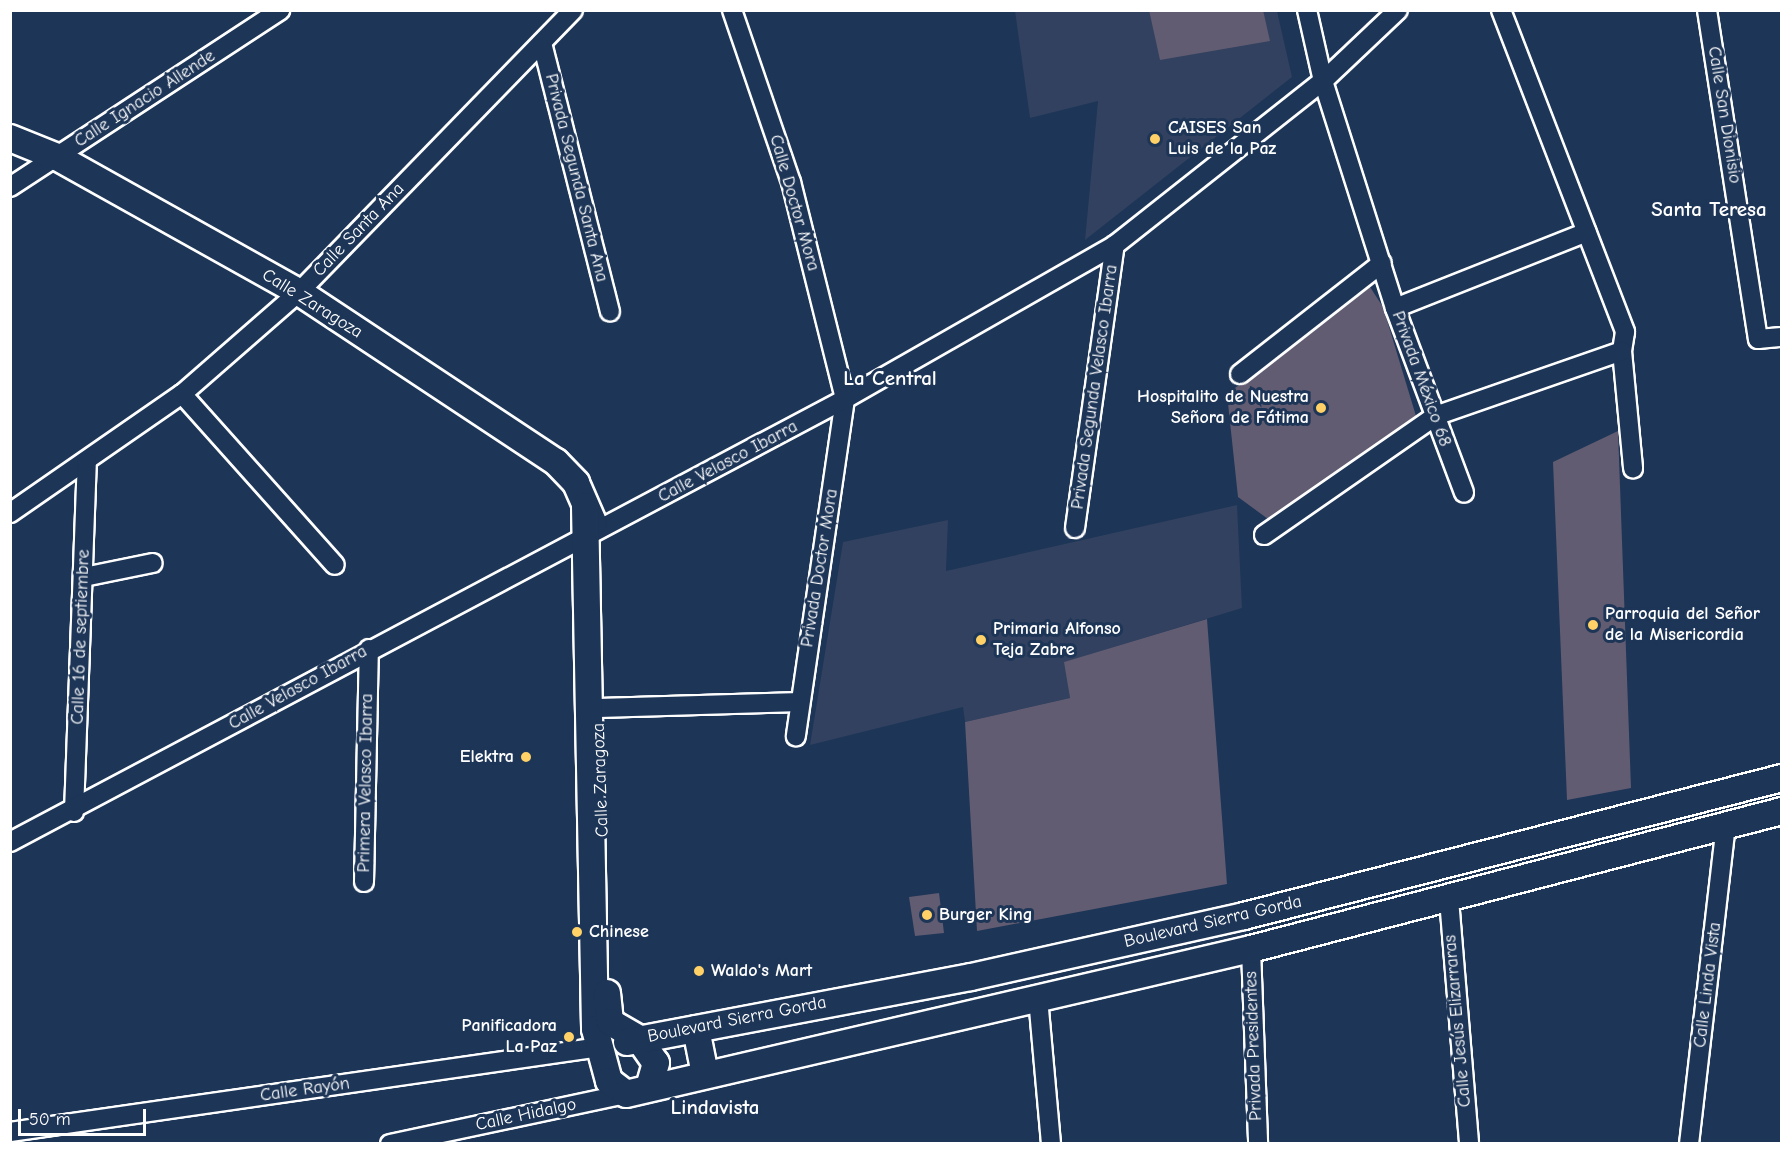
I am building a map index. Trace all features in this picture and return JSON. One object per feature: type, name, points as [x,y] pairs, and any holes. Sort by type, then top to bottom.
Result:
[{"type":"main road","name":"Calle Zaragoza","points":[[10,138],[57,157],[299,292],[556,462],[576,483],[585,506],[589,534],[599,708],[610,1022],[639,1040]]},
{"type":"main road","name":"Calle Zaragoza","points":[[589,534],[595,1029],[600,1047]]},
{"type":"main road","name":"Boulevard Sierra Gorda","points":[[600,1047],[971,977],[1244,916],[1782,778]]},
{"type":"main road","name":"Boulevard Sierra Gorda","points":[[637,1091],[1251,949],[1782,811]]},
{"type":"main road","points":[[971,977],[981,1011]]},
{"type":"main road","points":[[696,1029],[705,1074]]},
{"type":"main road","name":"Boulevard Sierra Gorda","points":[[637,1091],[656,1063],[639,1040]]},
{"type":"main road","points":[[600,1047],[609,1081],[637,1091]]},
{"type":"street","name":"Calle Ignacio Allende","points":[[10,187],[280,10]]},
{"type":"street","name":"Calle Santa Ana","points":[[10,513],[87,462],[182,394],[299,292],[573,10]]},
{"type":"street","name":"Calle Doctor Mora","points":[[732,10],[791,182],[845,399]]},
{"type":"street","name":"Privada México 68","points":[[1307,10],[1323,81],[1395,308],[1464,493]]},
{"type":"street","name":"Calle Velasco Ibarra","points":[[10,842],[74,812],[369,648],[845,399],[1115,245],[1323,81],[1398,10]]},
{"type":"street","points":[[1501,10],[1625,332],[1622,351],[1633,468]]},
{"type":"street","name":"Calle San Dionisio","points":[[1707,10],[1758,339],[1782,337]]},
{"type":"street","name":"Privada Segunda Santa Ana","points":[[542,43],[610,312]]},
{"type":"street","points":[[1395,308],[1587,232]]},
{"type":"street","name":"Privada Segunda Velasco Ibarra","points":[[1075,528],[1115,245]]},
{"type":"street","points":[[1240,374],[1382,263]]},
{"type":"street","points":[[1264,535],[1435,416],[1622,351]]},
{"type":"street","points":[[182,394],[335,565]]},
{"type":"street","name":"Privada Doctor Mora","points":[[796,736],[845,399]]},
{"type":"street","name":"Calle 16 de septiembre","points":[[74,812],[87,462]]},
{"type":"street","points":[[84,577],[153,563]]},
{"type":"street","name":"Primera Velasco Ibarra","points":[[363,882],[369,648]]},
{"type":"street","points":[[599,708],[800,702]]},
{"type":"street","name":"Calle Linda Vista","points":[[1689,1143],[1726,826]]},
{"type":"street","name":"Calle Jesús Elizarraras","points":[[1449,899],[1470,1143]]},
{"type":"street","name":"Privada Presidentes","points":[[1251,949],[1258,1143]]},
{"type":"street","points":[[1038,998],[1051,1143]]},
{"type":"street","name":"Calle Rayón","points":[[10,1132],[600,1047]]},
{"type":"street","name":"Calle Hidalgo","points":[[390,1143],[637,1091]]},
{"type":"shaded area","name":"CAISES San Luis de la Paz","points":[[1015,11],[1277,11],[1292,77],[1085,240],[1098,101],[1030,118]]},
{"type":"shaded area","name":"Primaria Alfonso Teja Zabre","points":[[1237,505],[1242,608],[1065,662],[1070,698],[965,722],[963,707],[810,745],[843,542],[948,520],[946,571]]},
{"type":"building","points":[[1149,10],[1263,10],[1270,41],[1160,60]]},
{"type":"building","name":"Hospitalito de Nuestra Señora de Fátima","points":[[1370,287],[1383,307],[1416,416],[1268,519],[1238,497],[1227,394]]},
{"type":"building","name":"Parroquia del Señor de la Misericordia","points":[[1618,431],[1631,788],[1567,800],[1553,462]]},
{"type":"building","points":[[1207,619],[1227,884],[977,931],[965,722],[1070,698],[1064,662]]},
{"type":"building","name":"Burger King","points":[[939,893],[944,933],[915,936],[909,897]]},
{"type":"place","name":"CAISES San Luis de la Paz","points":[[1155,139]]},
{"type":"place","name":"Hospitalito de Nuestra Señora de Fátima","points":[[1321,408]]},
{"type":"place","name":"Parroquia del Señor de la Misericordia","points":[[1593,625]]},
{"type":"place","name":"Primaria Alfonso Teja Zabre","points":[[981,640]]},
{"type":"place","name":"Elektra","points":[[526,757]]},
{"type":"place","name":"Burger King","points":[[927,915]]},
{"type":"place","name":"Chinese","points":[[577,932]]},
{"type":"place","name":"Waldo's Mart","points":[[699,971]]},
{"type":"place","name":"Panificadora La Paz","points":[[569,1037]]},
{"type":"district","name":"Santa Teresa","points":[[1709,209]]},
{"type":"district","name":"La Central","points":[[890,378]]},
{"type":"district","name":"Lindavista","points":[[715,1107]]}]
